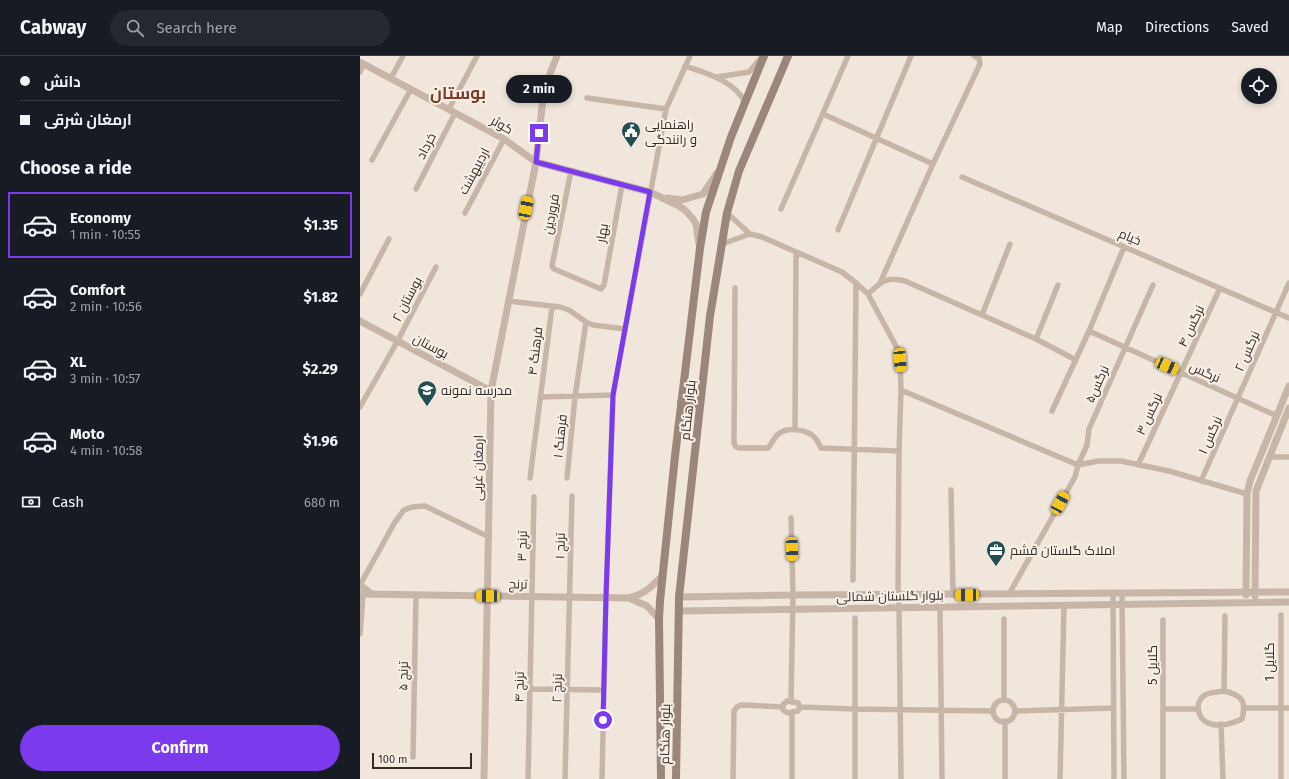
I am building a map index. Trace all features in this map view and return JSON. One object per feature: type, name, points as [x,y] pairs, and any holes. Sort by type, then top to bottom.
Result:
[{"type":"main road","name":"بلوار هنگام","points":[[660,779],[658,619],[681,402],[700,248],[706,212],[721,166],[764,56]]},
{"type":"main road","name":"بلوار هنگام","points":[[676,779],[679,597],[710,316],[727,213],[739,171],[788,56]]},
{"type":"main road","points":[[681,402],[700,404]]},
{"type":"street","points":[[391,78],[404,56]]},
{"type":"street","name":"خرداد","points":[[416,189],[477,56]]},
{"type":"street","name":"ارمغان غربی","points":[[484,779],[491,391],[536,162],[544,89],[557,56]]},
{"type":"street","points":[[602,779],[603,690],[613,395],[666,109],[690,56]]},
{"type":"street","points":[[717,77],[749,72],[764,56]]},
{"type":"street","points":[[781,209],[848,56]]},
{"type":"street","points":[[838,230],[911,56]]},
{"type":"street","points":[[880,283],[933,164],[980,64],[979,58],[974,56]]},
{"type":"street","points":[[360,72],[362,63]]},
{"type":"street","name":"کوثر","points":[[362,63],[504,138],[536,162],[650,192],[685,210],[696,224],[700,248]]},
{"type":"street","points":[[685,66],[717,77],[740,93],[745,102]]},
{"type":"street","points":[[372,160],[411,89]]},
{"type":"street","points":[[587,98],[666,109]]},
{"type":"street","points":[[823,114],[933,164]]},
{"type":"street","name":"اردیبهشت","points":[[465,213],[504,138]]},
{"type":"street","name":"کوثر","points":[[661,197],[682,200],[703,194],[721,166]]},
{"type":"street","name":"فروردین","points":[[570,171],[552,266],[554,269],[601,288],[604,285]]},
{"type":"street","name":"خیام","points":[[962,177],[1289,318]]},
{"type":"street","name":"بهار","points":[[604,285],[622,185]]},
{"type":"street","points":[[727,213],[750,234],[762,237],[842,272],[856,283],[868,294],[897,348],[900,360],[901,390],[898,595],[901,779]]},
{"type":"street","points":[[722,244],[750,234]]},
{"type":"street","points":[[360,294],[389,239]]},
{"type":"street","points":[[982,315],[1010,244]]},
{"type":"street","points":[[1052,411],[1089,331],[1124,247]]},
{"type":"street","points":[[795,430],[796,252]]},
{"type":"street","name":"بوستان ۲","points":[[360,407],[397,342],[436,267]]},
{"type":"street","points":[[868,294],[880,283],[891,278],[905,281],[1036,339],[1076,360]]},
{"type":"street","points":[[853,580],[856,283]]},
{"type":"street","name":"نرگس ۲","points":[[1238,398],[1289,283]]},
{"type":"street","points":[[1036,339],[1058,285]]},
{"type":"street","name":"نرگس۵","points":[[1009,594],[1075,477],[1078,465],[1087,445],[1089,429],[1153,286]]},
{"type":"street","points":[[735,288],[734,443],[736,447],[768,448],[777,435],[784,431],[795,430],[809,433],[816,439],[821,448],[899,451]]},
{"type":"street","name":"نرگس ۴","points":[[1181,373],[1220,288]]},
{"type":"street","points":[[508,301],[560,307],[569,310],[593,325],[625,329]]},
{"type":"street","name":"فرهنگ ۴","points":[[530,478],[552,307]]},
{"type":"street","name":"بوستان","points":[[360,321],[491,391]]},
{"type":"street","name":"فرهنگ ۱","points":[[567,478],[575,397],[586,322]]},
{"type":"street","name":"نرگس","points":[[1089,331],[1277,416]]},
{"type":"street","name":"نرگس ۳","points":[[1138,465],[1181,373]]},
{"type":"street","points":[[1246,602],[1247,494],[1252,473],[1289,386]]},
{"type":"street","points":[[901,390],[1078,465],[1098,461],[1120,461],[1169,471],[1247,494],[1256,495]]},
{"type":"street","points":[[541,397],[613,395]]},
{"type":"street","name":"نرگس ۱","points":[[1201,481],[1238,398]]},
{"type":"street","points":[[1255,602],[1256,495],[1258,485],[1289,408]]},
{"type":"street","points":[[1259,457],[1289,457]]},
{"type":"street","points":[[950,490],[953,595]]},
{"type":"street","name":"ترنج ۱","points":[[570,597],[572,496]]},
{"type":"street","name":"ترنج ۳","points":[[532,596],[534,497]]},
{"type":"street","points":[[372,594],[360,585],[395,522],[404,510],[412,507],[424,506],[489,537]]},
{"type":"street","points":[[791,518],[793,595],[791,701]]},
{"type":"street","points":[[628,598],[649,590],[662,576]]},
{"type":"street","name":"بلوار گلستان شمالی","points":[[679,597],[1289,592]]},
{"type":"street","points":[[360,634],[361,594]]},
{"type":"street","name":"ترنج","points":[[361,594],[628,598]]},
{"type":"street","points":[[1023,594],[1023,605]]},
{"type":"street","points":[[1113,594],[1114,779]]},
{"type":"street","points":[[1122,594],[1124,779]]},
{"type":"street","name":"ترنج ۵","points":[[413,757],[416,595]]},
{"type":"street","name":"ترنج ۴","points":[[528,779],[532,596]]},
{"type":"street","name":"ترنج ۲","points":[[565,779],[570,597]]},
{"type":"street","points":[[701,597],[698,606],[703,611]]},
{"type":"street","points":[[628,598],[647,606],[658,619]]},
{"type":"street","name":"بلوار گلستان شمالی","points":[[679,611],[1289,602]]},
{"type":"street","points":[[1060,779],[1064,605]]},
{"type":"street","points":[[940,607],[942,779]]},
{"type":"street","name":"گلایل 1","points":[[1281,615],[1280,708],[1282,779]]},
{"type":"street","points":[[1224,691],[1225,616]]},
{"type":"street","points":[[855,618],[855,779]]},
{"type":"street","points":[[1004,619],[1004,700]]},
{"type":"street","name":"گلایل 5","points":[[1163,620],[1163,779]]},
{"type":"street","points":[[529,689],[603,690]]},
{"type":"street","points":[[1224,691],[1235,694],[1242,699],[1244,708],[1242,719],[1235,722],[1221,724],[1212,724],[1205,721],[1199,715],[1198,709],[1199,701],[1205,695],[1224,691]]},
{"type":"street","points":[[1004,700],[1013,703],[1016,711],[1015,715],[1010,721],[1005,721],[996,720],[993,711],[995,703],[1004,700]]},
{"type":"street","points":[[783,707],[785,703],[791,701],[798,702],[800,707]]},
{"type":"street","points":[[733,779],[734,711],[736,706],[783,707]]},
{"type":"street","points":[[783,707],[785,712],[792,712],[798,711],[800,707]]},
{"type":"street","points":[[800,707],[993,711]]},
{"type":"street","points":[[1016,711],[1113,708]]},
{"type":"street","points":[[1244,708],[1289,708]]},
{"type":"street","points":[[1163,709],[1198,709]]},
{"type":"street","points":[[792,712],[792,779]]},
{"type":"street","points":[[1005,721],[1005,779]]},
{"type":"street","points":[[1221,724],[1223,779]]},
{"type":"place","name":"راهنمایی و رانندگی","points":[[631,148]]},
{"type":"place","name":"مدرسه نمونه","points":[[427,407]]},
{"type":"place","name":"املاک گلستان قشم","points":[[996,567]]},
{"type":"district","name":"بوستان","points":[[458,93]]},
{"type":"route","points":[[539,133],[536,162],[650,192],[613,395],[603,720]]}]
